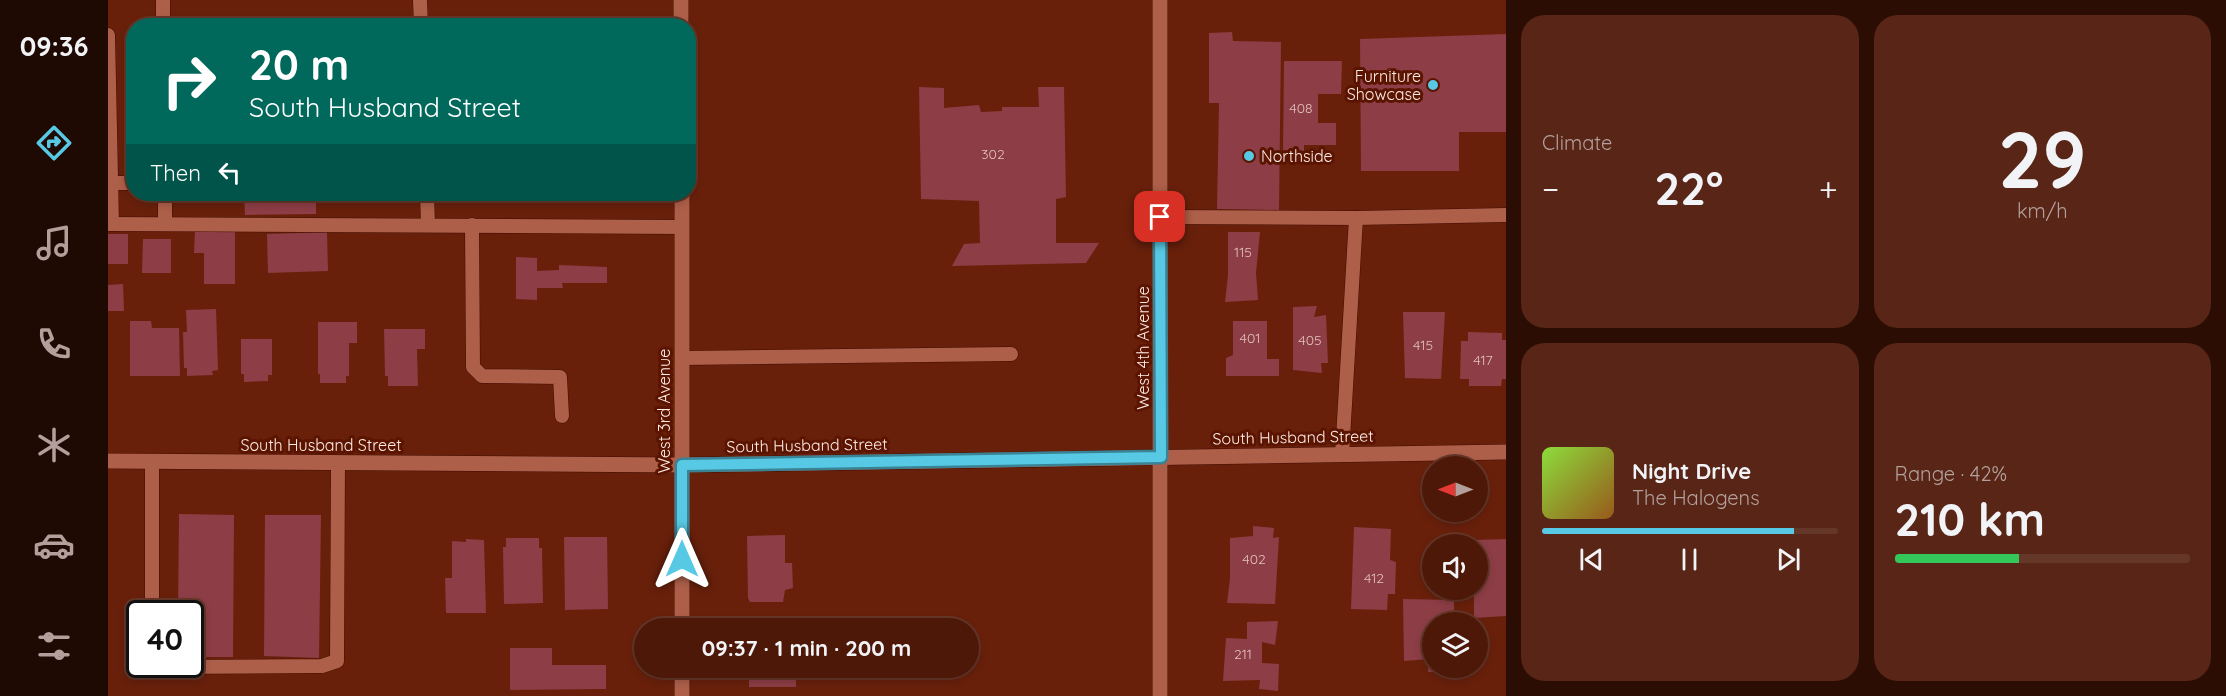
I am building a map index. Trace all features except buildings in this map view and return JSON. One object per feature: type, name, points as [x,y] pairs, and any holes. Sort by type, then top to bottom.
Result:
[{"type":"street","points":[[681,0],[681,18]]},
{"type":"street","name":"West 4th Avenue","points":[[1160,0],[1160,696]]},
{"type":"street","name":"West 3rd Avenue","points":[[682,201],[682,618]]},
{"type":"street","name":"South Husband Street","points":[[108,462],[682,465],[1506,452]]},
{"type":"street","points":[[682,678],[682,696]]},
{"type":"lane","points":[[163,0],[163,18]]},
{"type":"lane","points":[[420,0],[421,18]]},
{"type":"lane","points":[[108,35],[110,224],[682,227]]},
{"type":"lane","points":[[111,183],[126,183]]},
{"type":"lane","points":[[165,201],[165,223]]},
{"type":"lane","points":[[427,201],[428,225]]},
{"type":"lane","points":[[1160,217],[1356,218],[1506,215]]},
{"type":"lane","points":[[1342,455],[1356,218]]},
{"type":"lane","points":[[472,225],[473,367],[482,376],[560,378],[562,416]]},
{"type":"lane","points":[[682,358],[1011,354]]},
{"type":"lane","points":[[152,462],[152,600]]},
{"type":"lane","points":[[204,667],[321,666],[337,661],[338,463]]},
{"type":"place","name":"Furniture Showcase","points":[[1433,85]]},
{"type":"place","name":"Northside","points":[[1249,156]]},
{"type":"route","points":[[682,559],[682,465],[1161,457],[1160,217]]}]
